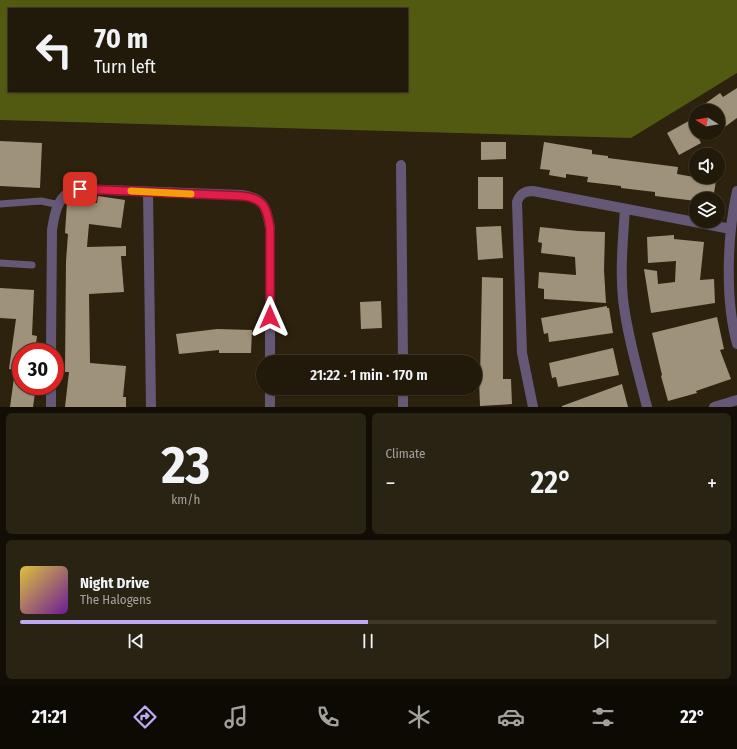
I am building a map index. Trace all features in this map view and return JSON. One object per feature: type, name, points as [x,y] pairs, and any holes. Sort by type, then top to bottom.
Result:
[{"type":"street","points":[[401,165],[403,355]]},
{"type":"street","points":[[52,343],[52,230],[54,216],[59,203],[68,192],[80,189],[242,196],[253,197],[260,200],[268,215],[270,228],[270,355]]},
{"type":"street","points":[[533,407],[522,353],[517,202],[520,195],[526,191],[533,191],[730,229]]},
{"type":"street","points":[[148,192],[151,407]]},
{"type":"street","points":[[736,338],[729,282],[730,229],[737,192]]},
{"type":"street","points":[[626,209],[622,264],[623,298],[633,352],[647,407]]},
{"type":"street","points":[[51,395],[51,407]]},
{"type":"street","points":[[270,395],[270,407]]},
{"type":"street","points":[[403,395],[403,407]]},
{"type":"street","points":[[714,407],[737,400]]},
{"type":"lane","points":[[0,204],[35,202],[59,203]]},
{"type":"lane","points":[[0,263],[32,265]]},
{"type":"green space","points":[[0,0],[737,0],[737,73],[631,138],[0,120]]},
{"type":"building","points":[[737,88],[737,118],[725,127],[725,104],[705,104],[720,93],[723,97]]},
{"type":"building","points":[[689,121],[689,140],[700,140],[701,143],[689,148],[689,150],[679,155],[667,133]]},
{"type":"building","points":[[0,141],[42,143],[40,188],[0,186]]},
{"type":"building","points":[[481,142],[506,142],[506,159],[481,160]]},
{"type":"building","points":[[544,142],[592,150],[592,154],[608,156],[608,158],[678,167],[677,174],[689,176],[689,184],[716,184],[714,192],[689,192],[689,200],[655,196],[655,192],[587,182],[588,177],[566,174],[566,178],[549,175],[550,170],[540,169]]},
{"type":"building","points":[[478,177],[503,177],[503,209],[478,209]]},
{"type":"building","points":[[98,196],[125,200],[121,228],[89,224],[87,247],[126,246],[126,256],[121,256],[124,292],[89,294],[90,363],[126,366],[123,397],[126,397],[126,407],[65,407],[69,372],[65,372],[66,261],[68,234],[65,233],[67,203],[68,201],[97,203]]},
{"type":"building","points":[[501,226],[503,258],[478,260],[476,227]]},
{"type":"building","points":[[540,227],[605,232],[604,270],[606,303],[544,299],[544,289],[538,288],[539,272],[576,275],[575,257],[541,253],[542,243],[538,242]]},
{"type":"building","points":[[674,235],[674,239],[704,242],[700,280],[714,279],[715,303],[651,313],[644,269],[657,271],[658,284],[675,282],[676,261],[648,263],[647,237]]},
{"type":"building","points":[[482,277],[503,278],[503,379],[511,379],[512,404],[480,406],[480,395],[482,395],[482,355],[480,355]]},
{"type":"building","points":[[0,288],[34,290],[32,335],[37,336],[36,343],[13,343],[16,319],[0,318]]},
{"type":"building","points":[[381,301],[382,328],[361,329],[360,302]]},
{"type":"building","points":[[607,306],[607,308],[609,308],[613,333],[549,342],[548,333],[544,334],[541,318]]},
{"type":"building","points":[[717,317],[724,349],[720,350],[731,379],[696,391],[697,393],[668,401],[652,333]]},
{"type":"building","points":[[217,329],[252,330],[251,353],[219,353],[219,350],[179,354],[176,334]]},
{"type":"building","points":[[12,348],[12,370],[9,369]]},
{"type":"building","points":[[613,348],[619,375],[558,387],[556,377],[552,378],[549,363]]},
{"type":"building","points":[[622,384],[628,407],[562,407],[562,406]]},
{"type":"building","points":[[12,392],[12,395],[35,395],[33,407],[10,407]]},
{"type":"slow traffic","points":[[131,191],[191,194]]},
{"type":"route","points":[[80,189],[242,196],[253,197],[260,200],[268,215],[270,228],[270,317]]}]
